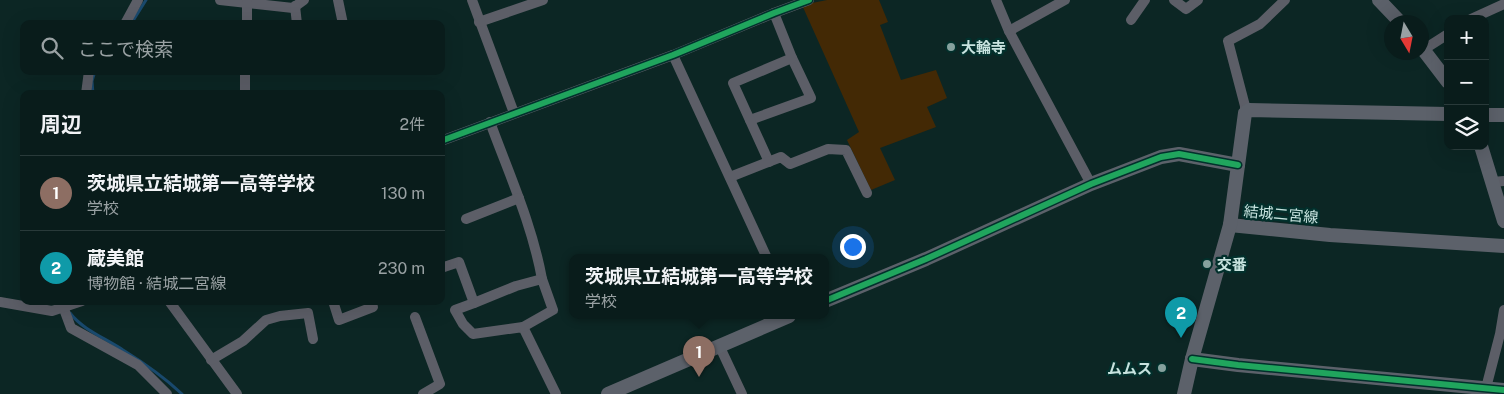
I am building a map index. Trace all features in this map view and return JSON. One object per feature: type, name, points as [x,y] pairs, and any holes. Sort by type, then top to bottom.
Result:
[{"type":"street","points":[[127,20],[138,0]]},
{"type":"street","points":[[220,0],[293,8],[300,3]]},
{"type":"street","points":[[338,0],[342,20]]},
{"type":"street","points":[[472,0],[514,113]]},
{"type":"street","points":[[479,22],[543,0]]},
{"type":"street","points":[[445,139],[673,55],[809,0]]},
{"type":"street","points":[[996,0],[1009,31],[1091,184]]},
{"type":"street","points":[[1009,31],[1065,0]]},
{"type":"street","points":[[1131,20],[1144,0]]},
{"type":"street","points":[[1174,0],[1186,9],[1198,0]]},
{"type":"street","points":[[1230,225],[1245,106],[1228,41],[1260,24],[1285,0]]},
{"type":"street","points":[[1379,0],[1393,15]]},
{"type":"street","points":[[246,20],[247,2]]},
{"type":"street","points":[[298,20],[300,3]]},
{"type":"street","points":[[1480,15],[1504,4]]},
{"type":"street","points":[[750,120],[811,98],[774,13]]},
{"type":"street","points":[[1429,45],[1444,36]]},
{"type":"street","points":[[673,55],[765,254]]},
{"type":"street","points":[[769,162],[733,83],[792,58]]},
{"type":"street","points":[[1429,58],[1444,77]]},
{"type":"street","points":[[87,90],[88,75]]},
{"type":"street","points":[[245,75],[245,90]]},
{"type":"street","points":[[1245,113],[1249,110],[1444,114]]},
{"type":"street","points":[[1489,115],[1504,115]]},
{"type":"street","points":[[490,122],[519,198],[537,252],[542,279],[553,310],[522,327],[473,334],[463,324],[455,310],[516,286],[542,279]]},
{"type":"street","points":[[730,177],[781,157],[790,164],[828,149],[846,150],[867,193]]},
{"type":"street","points":[[1483,150],[1499,181],[1504,221]]},
{"type":"street","points":[[829,299],[926,259],[1091,184],[1170,154],[1238,165]]},
{"type":"street","points":[[466,219],[519,198]]},
{"type":"street","name":"結城二宮線","points":[[1184,394],[1192,358],[1230,225],[1330,235],[1504,246]]},
{"type":"street","points":[[445,267],[459,262],[474,303]]},
{"type":"street","points":[[0,302],[52,311],[62,305],[71,328],[138,365],[167,394]]},
{"type":"street","points":[[172,305],[237,394]]},
{"type":"street","points":[[333,305],[339,320],[373,307]]},
{"type":"street","points":[[1486,388],[1504,310]]},
{"type":"street","points":[[211,360],[243,342],[266,320],[280,316],[308,313],[313,339]]},
{"type":"street","points":[[414,317],[440,384],[423,394]]},
{"type":"street","points":[[608,394],[782,319]]},
{"type":"street","points":[[522,327],[556,394]]},
{"type":"street","points":[[719,345],[742,394]]},
{"type":"street","points":[[1192,358],[1238,366],[1504,390]]},
{"type":"shaded area","points":[[827,0],[879,0],[888,22],[880,25],[901,80],[936,70],[947,98],[927,107],[936,127],[880,148],[895,180],[871,190],[847,140],[859,132],[802,5]]},
{"type":"waterway","points":[[134,20],[146,0]]},
{"type":"waterway","points":[[93,90],[94,75]]},
{"type":"waterway","points":[[70,313],[81,324],[146,365],[182,394]]},
{"type":"cycle path","points":[[445,140],[673,55],[809,0]]},
{"type":"cycle path","points":[[829,299],[926,259],[1091,184],[1161,157],[1179,154],[1238,165]]},
{"type":"cycle path","points":[[1192,359],[1504,390]]},
{"type":"place","name":"大輪寺","points":[[951,47]]},
{"type":"place","name":"交番","points":[[1207,264]]},
{"type":"place","name":"蔵美館","points":[[1181,338]]},
{"type":"place","name":"ムムス","points":[[1162,368]]},
{"type":"place","name":"茨城県立結城第一高等学校","points":[[699,377]]}]
